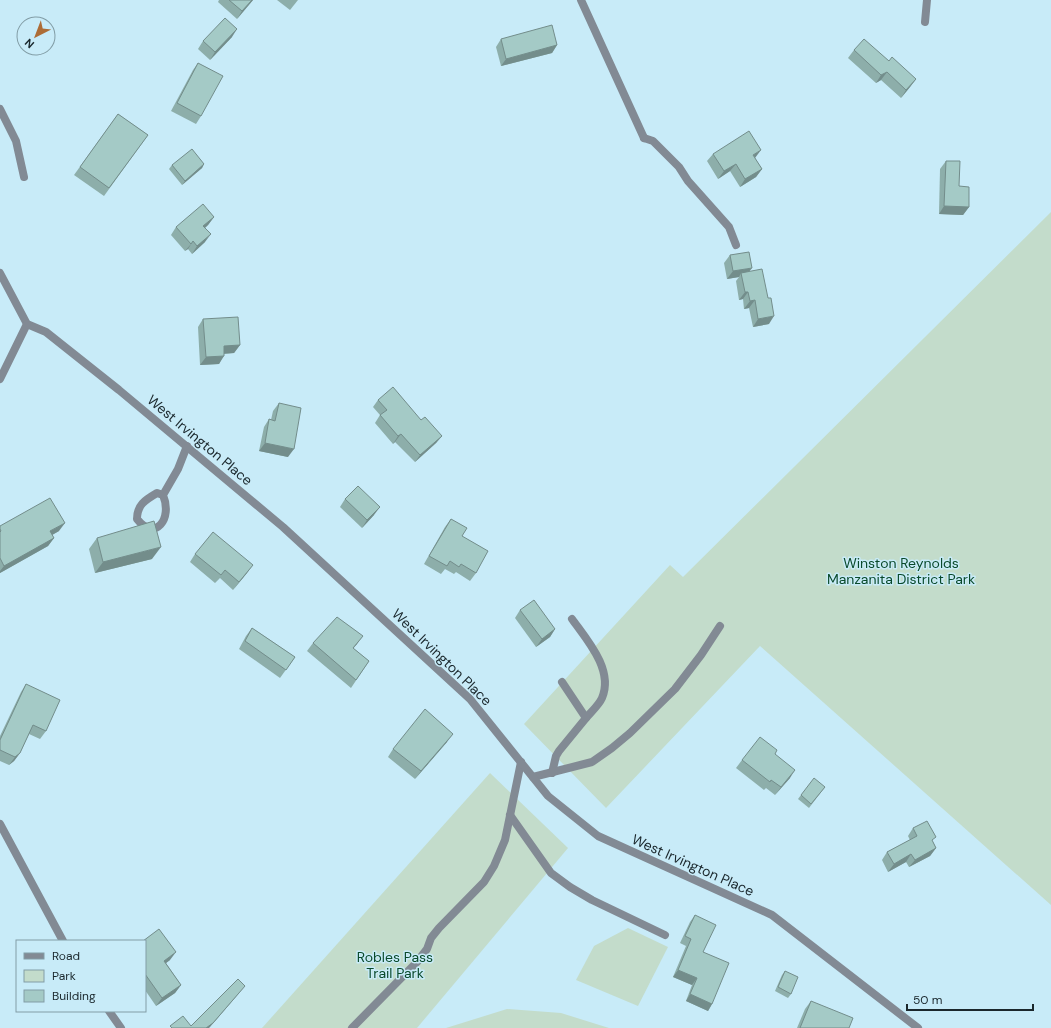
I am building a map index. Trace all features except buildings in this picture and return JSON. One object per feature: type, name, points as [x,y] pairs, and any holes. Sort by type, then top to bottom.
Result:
[{"type":"street","points":[[581,0],[644,138],[653,141],[679,166],[688,181],[729,227],[736,245]]},
{"type":"street","points":[[925,22],[927,0]]},
{"type":"street","points":[[0,109],[16,141],[24,177]]},
{"type":"street","points":[[0,273],[27,324],[0,379]]},
{"type":"street","name":"West Irvington Place","points":[[27,324],[46,332],[278,522],[470,698],[548,796],[598,836],[772,915],[918,1028]]},
{"type":"street","points":[[163,495],[178,469],[187,446]]},
{"type":"street","points":[[157,494],[163,495],[166,503],[166,515],[162,524],[148,529],[142,526],[137,519],[137,511],[141,504],[157,494]]},
{"type":"street","points":[[552,773],[559,750],[601,699],[604,688],[604,677],[594,650],[572,619]]},
{"type":"street","points":[[533,777],[592,762],[612,748],[630,733],[675,689],[701,656],[720,626]]},
{"type":"street","points":[[562,682],[586,718]]},
{"type":"street","points":[[352,1028],[417,962],[427,949],[431,938],[439,928],[484,882],[494,866],[505,840],[520,762]]},
{"type":"street","points":[[510,815],[551,873],[570,887],[592,900],[665,935]]},
{"type":"street","points":[[0,824],[62,940]]},
{"type":"street","points":[[110,1012],[121,1028]]},
{"type":"green space","name":"Winston Reynolds Manzanita District Park","points":[[1051,212],[1051,905],[760,646],[606,808],[524,724],[670,565],[683,577]]},
{"type":"green space","name":"Robles Pass Trail Park","points":[[490,773],[568,848],[417,1028],[262,1028]]},
{"type":"green space","points":[[628,928],[668,947],[638,1006],[576,980],[594,946]]},
{"type":"green space","points":[[507,1009],[561,1013],[609,1028],[446,1028]]}]
